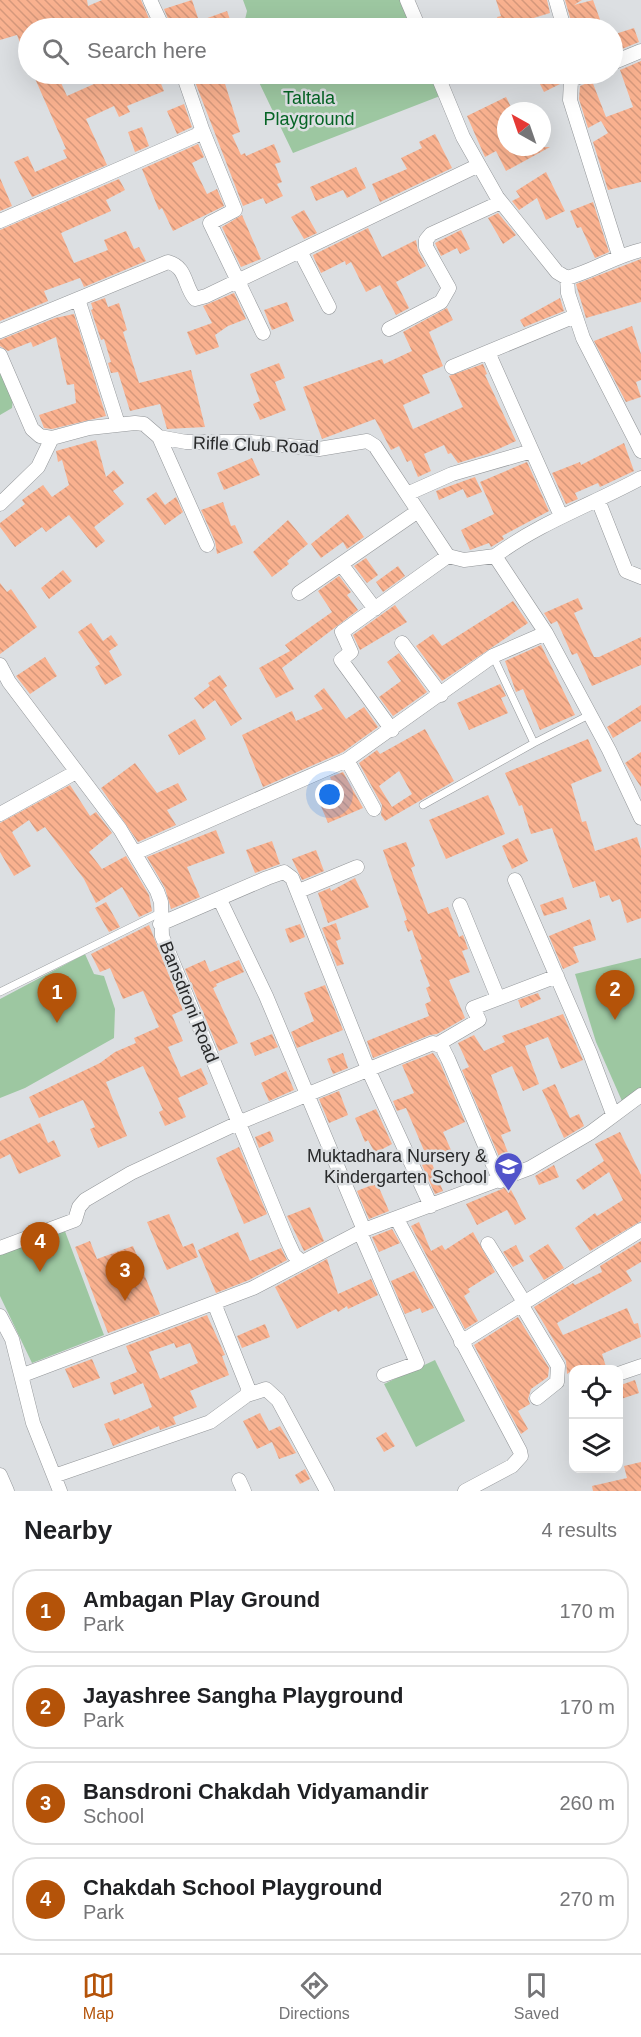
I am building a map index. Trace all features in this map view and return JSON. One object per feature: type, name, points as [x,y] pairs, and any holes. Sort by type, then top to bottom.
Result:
[{"type":"street","points":[[150,0],[158,18]]},
{"type":"street","points":[[407,0],[415,18]]},
{"type":"street","points":[[556,0],[561,18]]},
{"type":"street","points":[[623,58],[641,51]]},
{"type":"street","points":[[186,84],[235,210],[210,223],[262,333]]},
{"type":"street","points":[[441,84],[463,137],[501,202],[557,272],[567,278],[583,274],[620,255],[641,250]]},
{"type":"street","points":[[571,84],[570,100],[620,255]]},
{"type":"street","points":[[0,221],[197,135],[202,129]]},
{"type":"street","points":[[0,331],[168,262],[177,264],[183,272],[189,292],[195,299],[479,165]]},
{"type":"street","points":[[389,329],[441,302],[447,296],[449,288],[426,247],[426,240],[430,234],[501,202]]},
{"type":"street","points":[[300,251],[328,307]]},
{"type":"street","points":[[567,278],[575,316],[583,338],[641,451]]},
{"type":"street","points":[[78,299],[118,424]]},
{"type":"street","points":[[452,367],[575,316]]},
{"type":"street","points":[[488,351],[561,516]]},
{"type":"street","points":[[0,355],[32,429],[40,436],[52,438],[38,467],[0,504]]},
{"type":"street","name":"Rifle Club Road","points":[[52,438],[118,424],[144,424],[159,437],[186,442],[250,441],[319,449],[367,441],[382,453],[448,556]]},
{"type":"street","points":[[159,437],[207,545]]},
{"type":"street","points":[[407,494],[452,474],[532,451]]},
{"type":"street","points":[[392,730],[341,660],[351,652],[342,632],[448,556],[464,560],[495,556],[518,539],[561,516],[641,478]]},
{"type":"street","points":[[598,500],[626,571],[641,577]]},
{"type":"street","points":[[299,593],[418,511]]},
{"type":"street","points":[[495,556],[546,633],[641,818]]},
{"type":"street","points":[[341,564],[375,609]]},
{"type":"street","points":[[135,853],[346,760],[392,730],[493,656],[546,633]]},
{"type":"street","points":[[402,643],[441,695]]},
{"type":"street","name":"Bansdroni Road","points":[[0,665],[76,772],[120,829],[157,891],[162,936],[287,1240],[294,1255],[302,1262]]},
{"type":"street","points":[[346,760],[374,809]]},
{"type":"street","points":[[0,814],[76,772]]},
{"type":"street","points":[[299,891],[357,867]]},
{"type":"street","points":[[160,918],[220,900],[284,872],[292,878],[368,1069],[431,1206]]},
{"type":"street","points":[[515,880],[613,1114]]},
{"type":"street","points":[[220,900],[266,996],[417,1363],[384,1375]]},
{"type":"street","points":[[460,905],[498,998]]},
{"type":"street","points":[[0,1248],[75,1220],[79,1207],[96,1193],[131,1173],[238,1123],[433,1043],[438,1044],[478,1020],[473,1008],[557,976]]},
{"type":"street","points":[[438,1044],[448,1059],[500,1181]]},
{"type":"street","points":[[23,1375],[192,1308],[214,1303],[262,1283],[362,1231],[530,1168],[590,1133],[641,1095]]},
{"type":"street","points":[[397,1218],[461,1342],[517,1443],[521,1456],[512,1466],[465,1491]]},
{"type":"street","points":[[461,1342],[641,1230]]},
{"type":"street","points":[[488,1244],[558,1366],[557,1382],[537,1398]]},
{"type":"street","points":[[214,1303],[248,1388],[247,1395]]},
{"type":"street","points":[[1,1322],[12,1339],[23,1375],[33,1423],[60,1491]]},
{"type":"street","points":[[623,1372],[641,1366]]},
{"type":"street","points":[[54,1476],[210,1422],[247,1395],[266,1389],[279,1400],[327,1491]]},
{"type":"street","points":[[0,1475],[7,1491]]},
{"type":"lane","points":[[493,656],[534,743]]},
{"type":"lane","points":[[423,805],[534,743],[590,715]]},
{"type":"lane","points":[[0,992],[160,918]]},
{"type":"green space","points":[[243,0],[403,0],[410,18],[245,18],[247,11]]},
{"type":"green space","name":"Taltala Playground","points":[[260,84],[436,84],[440,96],[293,153]]},
{"type":"green space","points":[[0,366],[13,398],[12,408],[0,415]]},
{"type":"green space","points":[[85,954],[94,974],[104,976],[115,1009],[114,1038],[25,1088],[0,1098],[0,999]]},
{"type":"green space","points":[[641,958],[641,1089],[622,1101],[596,1042],[575,974]]},
{"type":"green space","points":[[63,1226],[104,1335],[32,1363],[0,1296],[0,1248]]},
{"type":"green space","points":[[435,1360],[465,1421],[416,1447],[384,1384]]},
{"type":"building","points":[[0,0],[87,0],[88,6],[102,0],[141,0],[149,18],[18,18],[18,38],[17,35],[0,40]]},
{"type":"building","points":[[192,0],[198,18],[168,18],[164,9]]},
{"type":"building","points":[[496,0],[547,0],[550,13],[534,18],[497,18],[501,16]]},
{"type":"building","points":[[565,0],[582,0],[574,5],[593,0],[599,18],[570,18]]},
{"type":"building","points":[[227,11],[229,18],[207,18]]},
{"type":"building","points":[[634,28],[639,42],[623,49],[623,32]]},
{"type":"building","points":[[641,61],[641,182],[608,190],[593,142],[608,133],[601,121],[588,128],[579,99],[580,86],[593,84],[606,117],[633,107],[623,79],[623,69]]},
{"type":"building","points":[[37,84],[62,84],[67,96],[94,84],[161,84],[164,91],[127,106],[130,112],[119,117],[114,106],[86,119],[107,165],[32,197],[14,162],[28,156],[35,172],[67,158],[63,150],[66,149]]},
{"type":"building","points":[[196,84],[225,84],[240,132],[232,135],[241,155],[245,153],[246,156],[274,144],[281,162],[275,164],[282,182],[277,184],[283,196],[266,204],[263,198],[243,206]]},
{"type":"building","points":[[540,84],[560,84],[544,92]]},
{"type":"building","points":[[506,97],[508,102],[497,102],[497,153],[496,151],[485,157],[467,116]]},
{"type":"building","points":[[184,104],[192,127],[177,134],[167,111]]},
{"type":"building","points":[[142,127],[149,146],[135,152],[128,132]]},
{"type":"building","points":[[435,134],[452,168],[380,202],[372,184],[407,169],[401,158],[422,148],[419,142]]},
{"type":"building","points":[[198,144],[204,157],[192,163],[207,194],[217,189],[224,206],[173,231],[162,208],[159,210],[142,169]]},
{"type":"building","points":[[498,156],[534,156],[506,171]]},
{"type":"building","points":[[356,167],[366,188],[347,198],[343,190],[316,201],[310,187]]},
{"type":"building","points":[[546,172],[565,211],[546,220],[537,198],[519,210],[512,201],[520,197],[516,191]]},
{"type":"building","points":[[0,178],[12,206],[0,211]]},
{"type":"building","points":[[119,179],[125,190],[106,200],[111,211],[61,233],[74,263],[108,250],[104,240],[126,231],[134,249],[139,247],[146,261],[84,287],[80,278],[44,291],[48,301],[0,321],[0,230]]},
{"type":"building","points":[[593,202],[609,252],[595,258],[581,227],[577,228],[570,211]]},
{"type":"building","points":[[304,210],[317,233],[304,239],[291,217]]},
{"type":"building","points":[[498,213],[516,235],[503,244],[488,218]]},
{"type":"building","points":[[242,215],[261,259],[241,267],[222,227]]},
{"type":"building","points":[[368,228],[382,257],[416,240],[418,251],[426,266],[396,282],[409,308],[396,315],[380,285],[366,292],[351,262],[346,265],[345,261],[321,273],[313,255]]},
{"type":"building","points":[[461,230],[470,249],[460,254],[457,248],[441,256],[435,243]]},
{"type":"building","points":[[641,259],[641,302],[586,318],[576,284]]},
{"type":"building","points":[[234,293],[246,319],[228,326],[215,335],[219,347],[196,355],[187,332],[212,323],[203,306]]},
{"type":"building","points":[[105,298],[108,307],[119,303],[127,330],[123,332],[139,383],[191,370],[205,427],[167,429],[160,404],[130,411],[118,372],[111,373],[108,363],[111,362],[104,339],[101,340],[91,310],[93,309],[91,303]]},
{"type":"building","points":[[560,298],[564,311],[524,327],[520,320]]},
{"type":"building","points":[[287,302],[294,321],[272,330],[264,310]]},
{"type":"building","points":[[447,308],[453,320],[429,332],[443,366],[422,375],[430,393],[403,405],[413,429],[463,407],[449,376],[483,364],[487,374],[485,375],[516,441],[487,454],[458,463],[451,453],[448,454],[444,445],[424,454],[431,471],[418,477],[411,460],[407,462],[399,446],[391,450],[375,419],[322,439],[303,387],[382,359],[384,364],[412,351],[403,332]]},
{"type":"building","points":[[74,314],[106,416],[52,429],[44,428],[39,415],[76,403],[74,384],[67,385],[56,337],[33,347],[31,342],[8,351],[0,346],[0,340],[55,318]]},
{"type":"building","points":[[632,326],[641,354],[641,380],[636,382],[641,397],[626,402],[594,341]]},
{"type":"building","points":[[279,363],[285,378],[275,382],[286,410],[260,420],[253,404],[260,401],[250,374]]},
{"type":"building","points":[[96,440],[106,477],[114,470],[124,483],[113,491],[124,504],[94,527],[105,541],[96,548],[69,515],[46,532],[42,527],[15,547],[0,527],[0,523],[25,504],[22,500],[43,485],[52,497],[69,485],[62,460],[58,462],[56,451]]},
{"type":"building","points":[[624,443],[634,471],[600,487],[598,483],[575,493],[578,499],[566,504],[552,473],[580,462],[581,465]]},
{"type":"building","points":[[252,458],[260,475],[224,490],[217,473]]},
{"type":"building","points":[[527,462],[549,511],[502,536],[504,539],[491,547],[489,543],[470,550],[461,530],[494,514],[480,482]]},
{"type":"building","points":[[475,477],[482,492],[467,498],[463,489],[439,500],[436,491]]},
{"type":"building","points":[[156,492],[165,505],[176,497],[183,512],[165,525],[146,499]]},
{"type":"building","points":[[223,502],[231,526],[235,525],[243,543],[217,554],[215,541],[201,510]]},
{"type":"building","points":[[348,514],[364,537],[347,549],[343,542],[321,558],[311,544]]},
{"type":"building","points":[[288,520],[308,544],[287,561],[289,564],[272,577],[253,552]]},
{"type":"building","points":[[366,558],[378,575],[367,583],[354,566]]},
{"type":"building","points":[[398,566],[405,576],[383,592],[376,582]]},
{"type":"building","points":[[63,570],[72,581],[49,599],[41,588]]},
{"type":"building","points":[[339,576],[351,592],[347,595],[358,610],[282,668],[294,689],[276,698],[259,668],[290,651],[285,645],[332,612],[318,591]]},
{"type":"building","points":[[0,583],[7,592],[11,589],[37,627],[0,654]]},
{"type":"building","points":[[578,598],[583,609],[574,613],[594,657],[599,657],[641,637],[641,665],[592,686],[577,653],[572,655],[557,621],[551,624],[544,613]]},
{"type":"building","points":[[513,601],[528,623],[442,681],[416,646],[433,634],[442,646]]},
{"type":"building","points":[[395,605],[407,622],[360,650],[353,635]]},
{"type":"building","points":[[91,623],[103,641],[111,635],[118,645],[109,651],[122,675],[105,685],[95,667],[100,664],[78,632]]},
{"type":"building","points":[[541,645],[575,715],[540,730],[523,689],[516,692],[505,661]]},
{"type":"building","points":[[399,653],[427,692],[393,716],[379,697],[401,681],[387,662]]},
{"type":"building","points":[[45,657],[57,676],[30,694],[16,676]]},
{"type":"building","points":[[220,675],[227,686],[223,689],[242,719],[231,726],[215,700],[203,709],[194,698],[210,686],[208,683]]},
{"type":"building","points":[[500,684],[506,696],[501,698],[508,713],[469,730],[457,703]]},
{"type":"building","points":[[324,688],[346,719],[364,707],[378,727],[343,752],[263,787],[242,735],[292,711],[296,721],[323,709],[314,696]]},
{"type":"building","points":[[641,705],[641,721],[613,738],[607,727]]},
{"type":"building","points":[[195,719],[206,739],[179,755],[168,735]]},
{"type":"building","points":[[425,729],[454,781],[385,821],[381,815],[382,805],[359,763],[377,750],[380,754]],"holes":[[[399,771],[412,794],[392,807],[379,786]]]},
{"type":"building","points":[[588,739],[602,771],[571,784],[582,822],[586,821],[595,851],[637,837],[641,850],[641,918],[627,923],[620,899],[612,902],[609,895],[600,898],[595,881],[573,888],[552,828],[531,834],[522,805],[519,806],[505,773]]},
{"type":"building","points":[[641,752],[641,787],[625,763]]},
{"type":"building","points":[[135,763],[157,793],[178,783],[187,800],[167,810],[176,825],[138,842],[101,788]]},
{"type":"building","points":[[343,772],[363,808],[328,823],[315,792],[333,784],[330,777]]},
{"type":"building","points":[[70,785],[90,816],[96,812],[112,833],[89,852],[102,869],[126,856],[149,895],[152,911],[139,917],[122,887],[96,903],[84,879],[45,827],[37,832],[29,820],[12,832],[31,866],[14,876],[0,852],[0,823]]},
{"type":"building","points":[[488,795],[505,834],[446,859],[429,820]]},
{"type":"building","points":[[216,830],[225,853],[187,867],[200,897],[171,909],[165,888],[147,857]]},
{"type":"building","points":[[518,838],[528,861],[512,869],[502,846]]},
{"type":"building","points":[[272,841],[280,864],[255,873],[246,850]]},
{"type":"building","points":[[406,842],[415,866],[411,868],[428,914],[448,907],[459,937],[463,935],[468,949],[462,951],[470,972],[449,980],[465,1018],[437,1034],[373,1058],[367,1041],[429,1016],[425,1004],[431,1001],[426,988],[430,986],[412,930],[408,932],[404,921],[407,920],[383,850]]},
{"type":"building","points":[[316,850],[324,871],[302,880],[292,859]]},
{"type":"building","points":[[355,878],[369,907],[328,923],[318,893],[330,888],[331,891]]},
{"type":"building","points":[[563,897],[567,909],[544,916],[540,905]]},
{"type":"building","points":[[106,902],[120,927],[109,932],[95,908]]},
{"type":"building","points":[[590,919],[596,940],[573,947],[579,962],[563,969],[549,936]]},
{"type":"building","points":[[336,923],[341,939],[336,941],[344,964],[337,966],[322,928]]},
{"type":"building","points":[[300,924],[305,937],[290,943],[285,929]]},
{"type":"building","points":[[149,925],[183,1010],[172,1015],[183,1041],[168,1047],[181,1077],[201,1068],[208,1084],[178,1098],[186,1117],[165,1126],[159,1112],[163,1110],[143,1066],[106,1082],[127,1136],[98,1148],[90,1129],[95,1127],[83,1100],[39,1118],[29,1097],[100,1063],[115,1052],[136,1043],[134,1038],[159,1027],[143,991],[123,999],[110,968],[100,972],[91,954]]},
{"type":"building","points":[[205,960],[210,972],[239,960],[244,972],[216,984],[217,986],[213,988],[238,1043],[219,1051],[185,969]]},
{"type":"building","points":[[325,985],[343,1030],[297,1048],[291,1032],[314,1021],[304,993]]},
{"type":"building","points":[[538,993],[541,999],[521,1008],[518,1000]]},
{"type":"building","points":[[563,1014],[583,1060],[561,1069],[548,1037],[525,1046],[539,1084],[523,1091],[512,1066],[491,1075],[511,1131],[501,1135],[513,1165],[504,1168],[462,1070],[469,1067],[458,1043],[474,1035],[484,1051],[505,1042],[502,1036]]},
{"type":"building","points":[[272,1034],[278,1047],[255,1056],[250,1043]]},
{"type":"building","points":[[343,1053],[348,1068],[333,1074],[327,1059]]},
{"type":"building","points":[[433,1053],[440,1063],[465,1122],[443,1132],[451,1150],[428,1160],[406,1108],[397,1111],[393,1101],[414,1093],[402,1065]]},
{"type":"building","points":[[286,1071],[294,1090],[269,1101],[261,1083]]},
{"type":"building","points":[[555,1084],[570,1118],[579,1114],[584,1126],[564,1138],[542,1090]]},
{"type":"building","points":[[339,1091],[348,1115],[329,1123],[319,1099]]},
{"type":"building","points":[[376,1109],[392,1144],[375,1153],[368,1140],[365,1142],[355,1118]]},
{"type":"building","points":[[40,1123],[48,1143],[54,1140],[61,1156],[19,1174],[10,1154],[0,1159],[0,1141]]},
{"type":"building","points":[[270,1131],[274,1141],[259,1148],[255,1137]]},
{"type":"building","points":[[620,1132],[641,1175],[641,1221],[590,1251],[575,1228],[595,1213],[597,1216],[623,1200],[609,1172],[583,1190],[576,1180],[604,1161],[595,1144]]},
{"type":"building","points":[[239,1147],[267,1214],[244,1224],[216,1158]]},
{"type":"building","points":[[431,1161],[443,1191],[435,1194],[422,1165]]},
{"type":"building","points":[[554,1165],[559,1177],[539,1185],[535,1176]]},
{"type":"building","points":[[377,1183],[389,1211],[369,1219],[357,1191]]},
{"type":"building","points":[[509,1186],[526,1219],[515,1225],[507,1210],[477,1225],[466,1204]]},
{"type":"building","points":[[310,1207],[324,1241],[304,1251],[287,1216]]},
{"type":"building","points":[[169,1214],[183,1247],[193,1243],[198,1257],[167,1270],[147,1222]]},
{"type":"building","points":[[419,1222],[431,1251],[442,1245],[445,1250],[473,1232],[495,1272],[468,1289],[470,1292],[464,1296],[478,1321],[465,1329],[411,1226]]},
{"type":"building","points":[[392,1229],[400,1243],[379,1252],[372,1237]]},
{"type":"building","points":[[238,1232],[250,1261],[281,1248],[287,1260],[249,1280],[216,1293],[198,1250]]},
{"type":"building","points":[[90,1241],[97,1259],[133,1246],[160,1314],[108,1333],[75,1247]]},
{"type":"building","points":[[641,1241],[641,1262],[626,1271],[632,1281],[557,1323],[563,1335],[627,1308],[634,1324],[638,1323],[641,1337],[602,1354],[605,1365],[569,1365],[567,1374],[566,1361],[534,1307],[573,1283],[575,1285],[602,1272],[600,1266]]},
{"type":"building","points":[[548,1244],[564,1268],[544,1280],[529,1256]]},
{"type":"building","points":[[516,1245],[524,1261],[513,1267],[503,1252]]},
{"type":"building","points":[[327,1259],[338,1294],[371,1279],[378,1295],[348,1309],[347,1306],[338,1312],[336,1309],[297,1329],[275,1287]]},
{"type":"building","points":[[414,1271],[434,1308],[422,1313],[420,1308],[405,1314],[391,1281]]},
{"type":"building","points":[[207,1315],[225,1355],[222,1356],[229,1375],[190,1391],[197,1407],[173,1417],[176,1424],[160,1430],[159,1426],[113,1446],[104,1424],[119,1418],[120,1421],[152,1407],[143,1383],[114,1395],[110,1383],[137,1372],[126,1346]],"holes":[[[174,1343],[176,1348],[190,1343],[198,1363],[160,1379],[149,1352]]]},
{"type":"building","points":[[518,1317],[549,1368],[548,1377],[531,1389],[528,1399],[530,1404],[518,1411],[528,1429],[521,1434],[474,1345]]},
{"type":"building","points":[[265,1324],[270,1337],[242,1348],[237,1336]]},
{"type":"building","points":[[92,1359],[100,1378],[73,1388],[65,1369]]},
{"type":"building","points":[[635,1380],[639,1393],[623,1398],[623,1384]]},
{"type":"building","points":[[260,1413],[269,1431],[280,1426],[296,1453],[279,1459],[272,1442],[257,1449],[243,1421]]},
{"type":"building","points":[[386,1432],[395,1446],[384,1452],[376,1438]]},
{"type":"building","points":[[641,1462],[641,1491],[593,1491],[592,1486],[627,1478],[624,1466]]},
{"type":"building","points":[[305,1469],[310,1479],[300,1484],[295,1475]]},
{"type":"place","name":"Jayashree Sangha Playground","points":[[615,1020]]},
{"type":"place","name":"Ambagan Play Ground","points":[[57,1023]]},
{"type":"place","name":"Muktadhara Nursery & Kindergarten School","points":[[508,1192]]},
{"type":"place","name":"Chakdah School Playground","points":[[40,1272]]},
{"type":"place","name":"Bansdroni Chakdah Vidyamandir","points":[[125,1301]]}]
